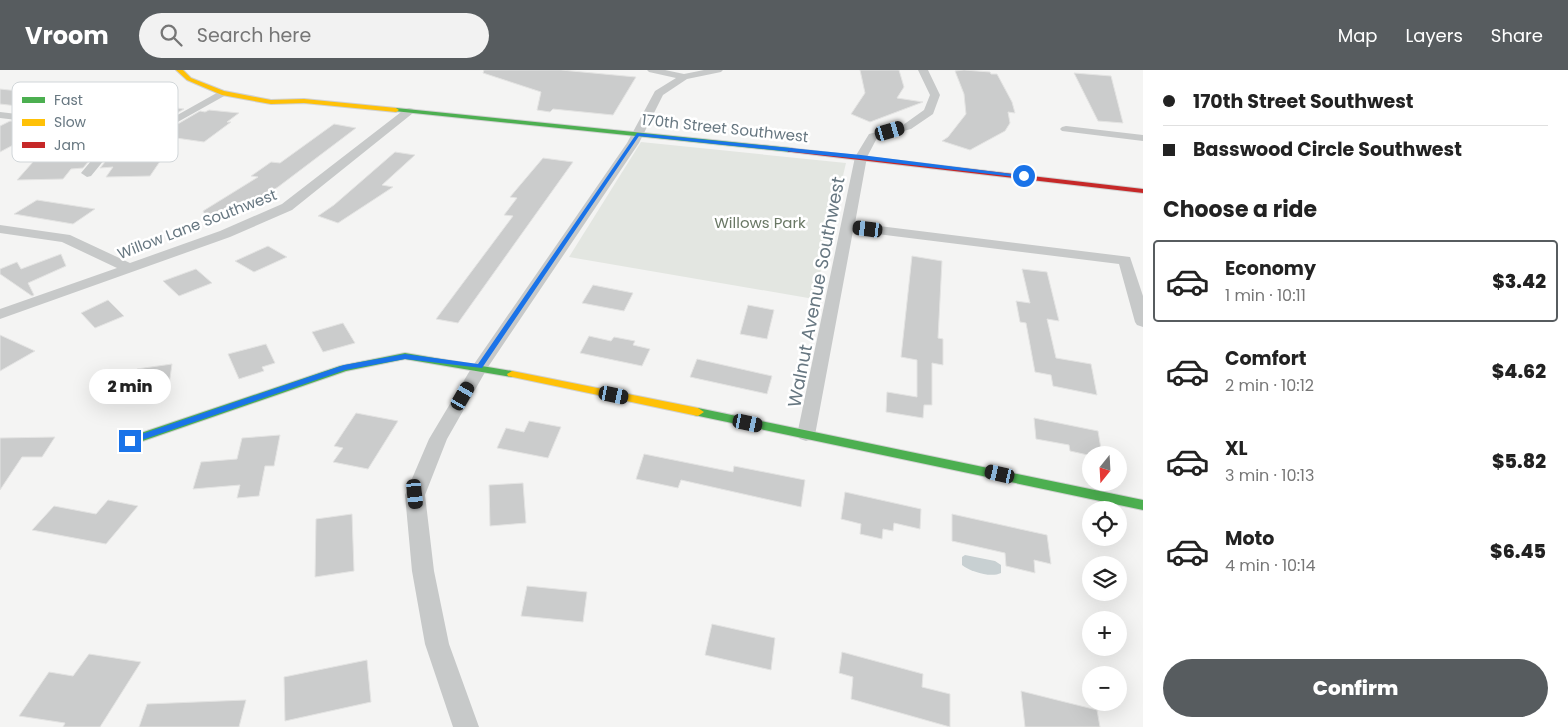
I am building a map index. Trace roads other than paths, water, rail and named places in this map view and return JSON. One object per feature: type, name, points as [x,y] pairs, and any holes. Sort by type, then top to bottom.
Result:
[{"type":"street","name":"170th Street Southwest","points":[[179,70],[189,79],[222,93],[271,102],[304,101],[861,157],[1143,191]]},
{"type":"street","points":[[652,70],[684,77]]},
{"type":"street","points":[[466,727],[437,644],[423,571],[415,494],[438,439],[480,367],[633,143],[659,93],[684,77],[718,70]]},
{"type":"street","points":[[861,157],[873,136],[907,126],[929,112],[935,95],[923,70]]},
{"type":"street","name":"170th Street Southwest","points":[[230,83],[304,101]]},
{"type":"street","points":[[178,118],[222,93]]},
{"type":"street","name":"Willow Lane Southwest","points":[[0,314],[127,267],[225,234],[287,207],[409,111]]},
{"type":"street","points":[[1066,129],[1143,138]]},
{"type":"street","name":"Walnut Avenue Southwest","points":[[806,435],[849,226],[861,157]]},
{"type":"street","points":[[87,172],[95,162]]},
{"type":"street","points":[[849,226],[1125,260],[1143,322]]},
{"type":"street","points":[[0,229],[65,238],[127,267]]},
{"type":"street","points":[[130,441],[344,368],[405,356],[480,367],[1143,505]]},
{"type":"park label","name":"Willows Park","points":[[760,222]]}]
